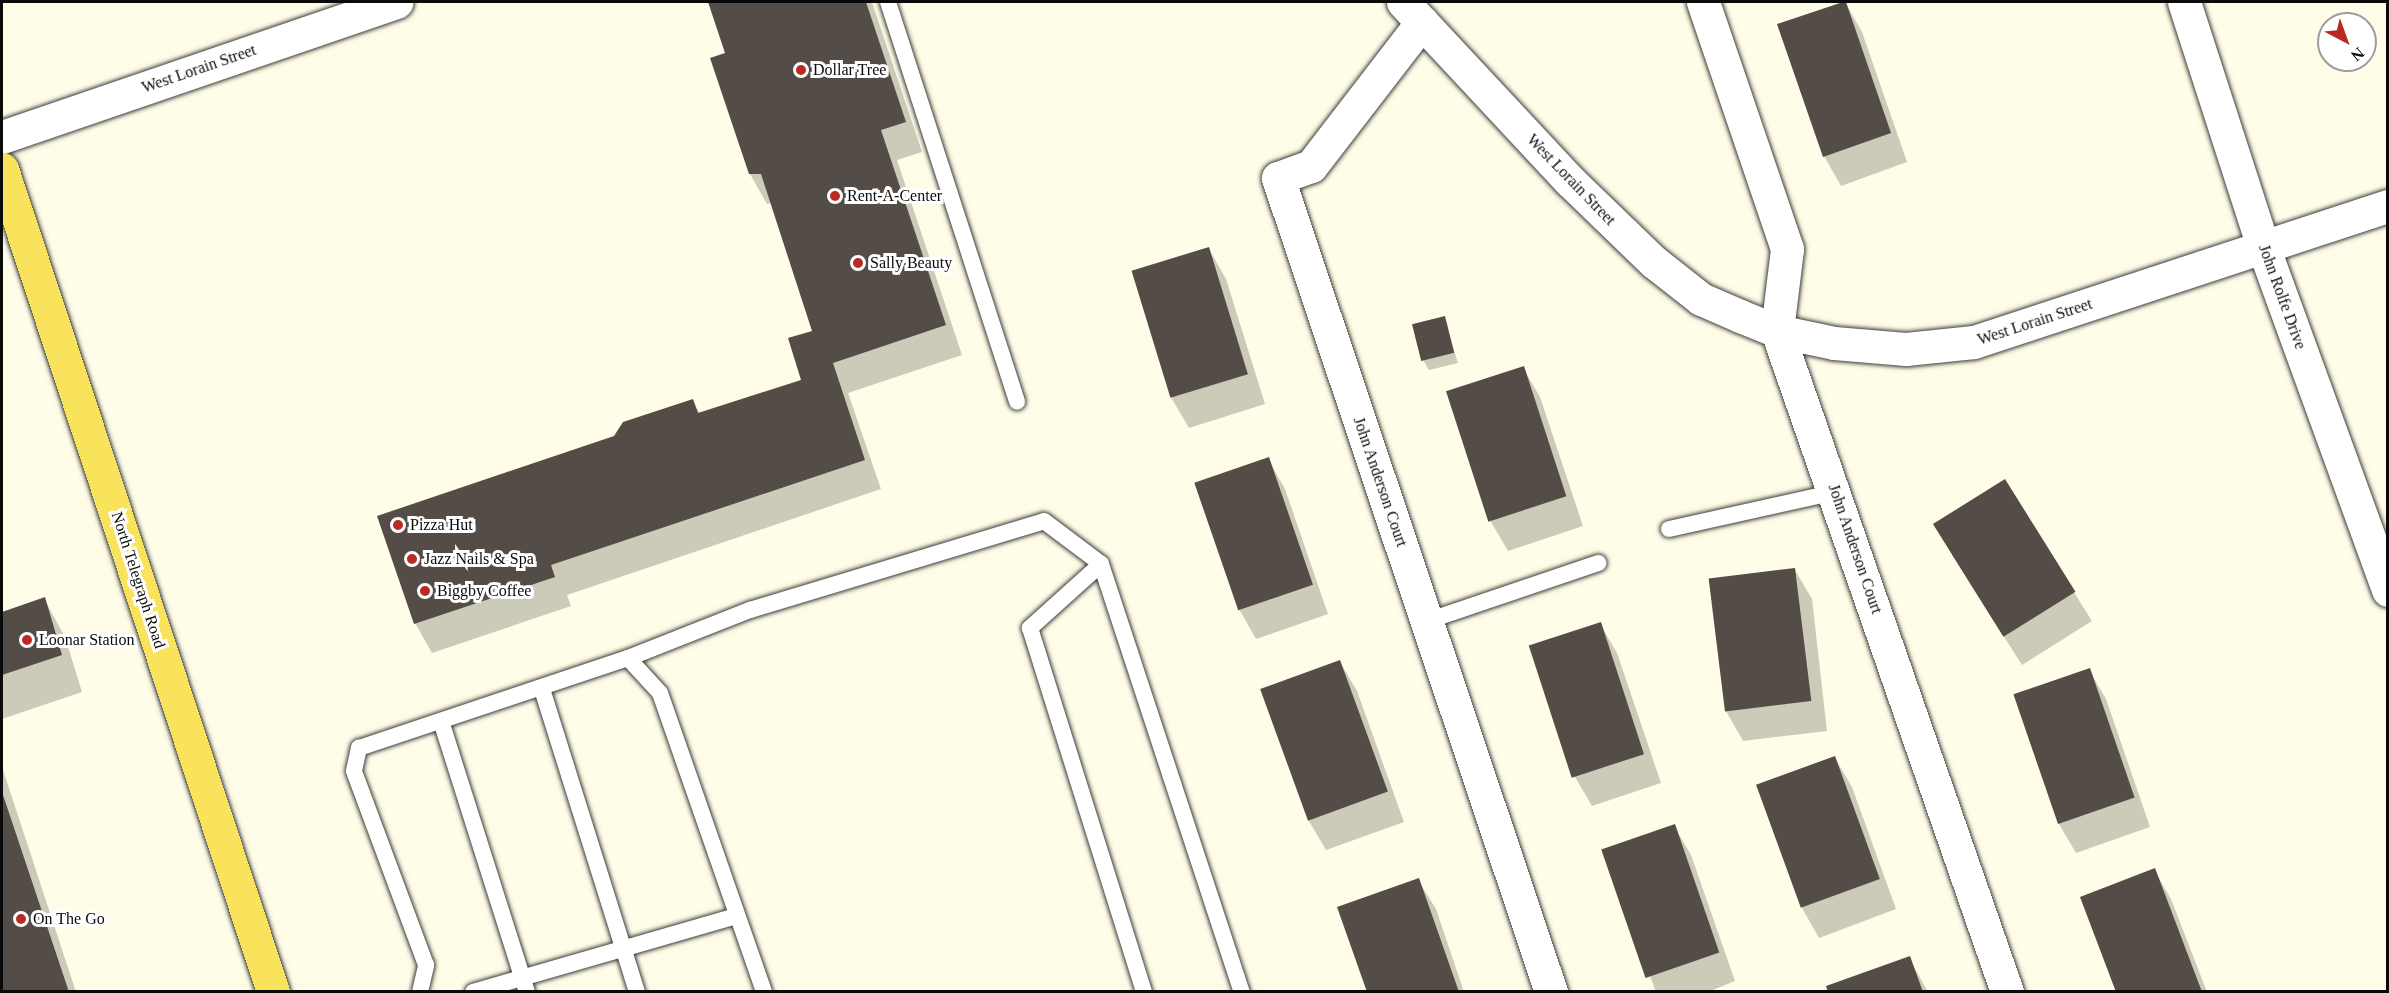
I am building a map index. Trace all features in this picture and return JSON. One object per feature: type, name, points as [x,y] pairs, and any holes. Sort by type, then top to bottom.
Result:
[{"type":"main road","name":"North Telegraph Road","points":[[2,170],[273,992]]},
{"type":"street","name":"West Lorain Street","points":[[2,137],[397,2]]},
{"type":"street","name":"John Anderson Court","points":[[1703,2],[1787,249],[1777,331],[1836,492],[2007,992]]},
{"type":"street","name":"John Rolfe Drive","points":[[2184,2],[2264,249],[2388,590]]},
{"type":"street","name":"West Lorain Street","points":[[1412,12],[1570,181],[1654,262],[1701,299],[1777,331],[1834,343],[1906,349],[1974,342],[2264,249],[2388,206]]},
{"type":"street","name":"John Anderson Court","points":[[1412,12],[1311,166],[1278,178],[1551,992]]},
{"type":"lane","points":[[888,2],[1017,402]]},
{"type":"lane","points":[[1669,529],[1836,492]]},
{"type":"lane","points":[[420,992],[426,965],[354,771],[359,748],[542,689],[750,610],[1044,521],[1101,564],[1242,992]]},
{"type":"lane","points":[[1427,621],[1598,563]]},
{"type":"lane","points":[[1101,564],[1030,628],[1144,992]]},
{"type":"lane","points":[[628,658],[660,693],[764,992]]},
{"type":"lane","points":[[542,689],[637,992]]},
{"type":"lane","points":[[441,721],[525,985]]},
{"type":"lane","points":[[474,992],[525,985],[622,948],[737,916]]},
{"type":"building","points":[[708,2],[866,2],[906,122],[881,130],[946,325],[833,363],[865,460],[551,565],[555,577],[414,624],[377,516],[614,436],[623,422],[693,399],[698,413],[801,380],[788,338],[812,331],[761,174],[749,174],[710,58],[725,53]]},
{"type":"building","points":[[1846,2],[1891,133],[1823,157],[1777,24]]},
{"type":"building","points":[[1209,247],[1248,374],[1170,398],[1132,271]]},
{"type":"building","points":[[1445,316],[1454,353],[1421,361],[1412,324]]},
{"type":"building","points":[[1524,366],[1566,496],[1488,522],[1446,391]]},
{"type":"building","points":[[1269,457],[1313,585],[1238,610],[1194,483]]},
{"type":"building","points":[[2005,479],[2075,592],[2003,637],[1933,524]]},
{"type":"building","points":[[1795,568],[1811,701],[1725,712],[1709,579]]},
{"type":"building","points":[[45,597],[62,655],[2,675],[2,612]]},
{"type":"building","points":[[1601,622],[1644,754],[1572,778],[1529,645]]},
{"type":"building","points":[[1340,660],[1388,792],[1308,821],[1260,689]]},
{"type":"building","points":[[2090,668],[2135,798],[2058,824],[2013,694]]},
{"type":"building","points":[[1835,756],[1880,879],[1801,908],[1756,785]]},
{"type":"building","points":[[2,792],[69,992],[2,992]]},
{"type":"building","points":[[1675,824],[1719,953],[1646,978],[1601,849]]},
{"type":"building","points":[[2155,868],[2202,992],[2116,992],[2080,897]]},
{"type":"building","points":[[1419,878],[1459,992],[1367,992],[1337,907]]},
{"type":"building","points":[[1910,956],[1923,992],[1828,992],[1826,986]]},
{"type":"place","name":"Dollar Tree","points":[[801,70]]},
{"type":"place","name":"Rent-A-Center","points":[[835,196]]},
{"type":"place","name":"Sally Beauty","points":[[858,263]]},
{"type":"place","name":"Pizza Hut","points":[[398,525]]},
{"type":"place","name":"Jazz Nails & Spa","points":[[412,559]]},
{"type":"place","name":"Biggby Coffee","points":[[425,591]]},
{"type":"place","name":"Loonar Station","points":[[27,640]]},
{"type":"place","name":"On The Go","points":[[21,919]]}]
